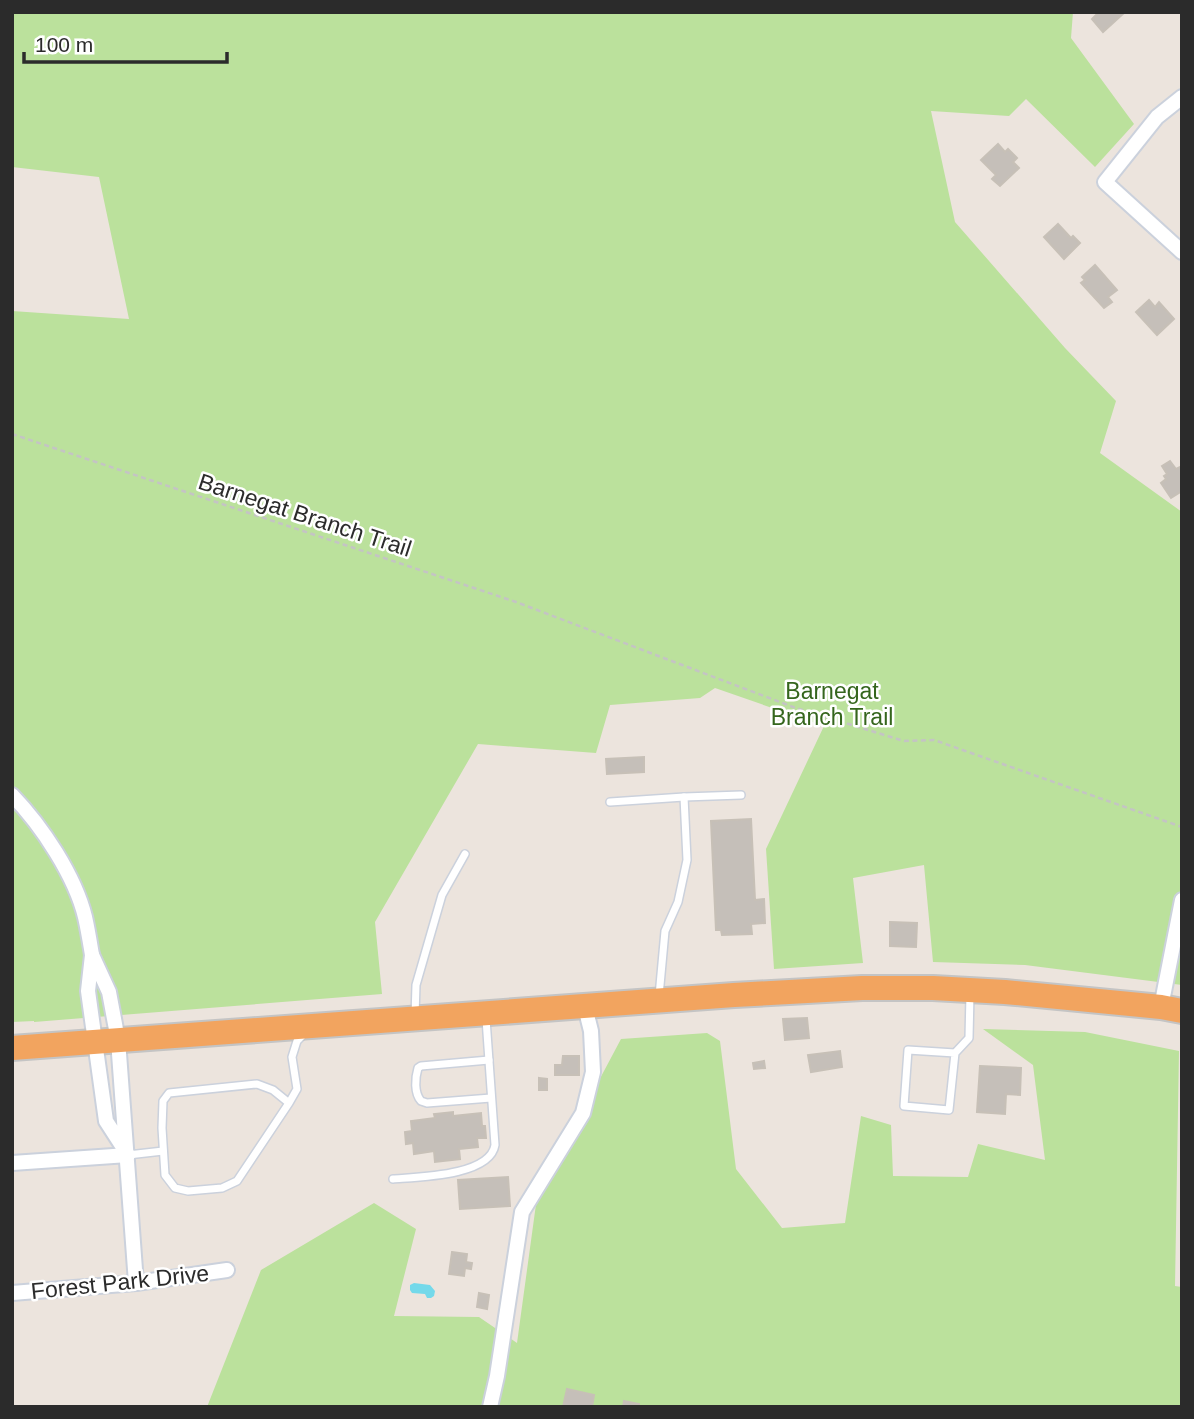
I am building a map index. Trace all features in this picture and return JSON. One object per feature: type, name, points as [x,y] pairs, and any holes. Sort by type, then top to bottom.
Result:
[{"type":"highway","points":[[12,1048],[862,988],[1005,992],[1171,1009]]},
{"type":"street","points":[[1182,97],[1157,117],[1105,182],[1182,253]]},
{"type":"street","points":[[12,795],[47,839],[71,878],[85,916],[92,956],[109,992],[106,1121],[128,1155]]},
{"type":"street","points":[[1171,1009],[1182,900]]},
{"type":"street","points":[[92,956],[88,991],[107,1041],[128,1155],[136,1283]]},
{"type":"street","points":[[490,1407],[522,1212],[583,1113],[593,1072],[591,1031],[585,1007]]},
{"type":"street","points":[[12,1163],[128,1155]]},
{"type":"street","name":"Forest Park Drive","points":[[12,1293],[136,1283],[227,1270]]},
{"type":"lane","points":[[610,802],[741,795]]},
{"type":"lane","points":[[658,1001],[665,931],[678,902],[687,860],[684,797]]},
{"type":"lane","points":[[414,1020],[416,985],[442,895],[465,854]]},
{"type":"lane","points":[[956,1053],[908,1050],[904,1106],[949,1110],[956,1053],[969,1038],[970,990]]},
{"type":"lane","points":[[393,1179],[453,1174],[494,1153],[485,1014]]},
{"type":"lane","points":[[289,1103],[273,1090],[257,1084],[169,1093],[163,1101],[165,1175],[175,1188],[188,1191],[222,1188],[237,1181],[289,1103],[297,1088],[292,1057],[294,1047],[310,1028]]},
{"type":"lane","points":[[489,1060],[421,1066],[416,1074],[417,1092],[421,1101],[427,1103],[491,1098]]},
{"type":"lane","points":[[128,1155],[163,1151]]},
{"type":"path","name":"Barnegat Branch Trail","points":[[12,434],[516,602],[793,707],[904,741],[934,740],[1182,827]]},
{"type":"green space","points":[[12,12],[1073,12],[1071,38],[1134,124],[1095,167],[1026,99],[1009,116],[931,111],[955,222],[1065,348],[1116,401],[1100,453],[1182,512],[1182,985],[1025,965],[933,962],[924,865],[853,878],[863,963],[774,969],[766,849],[824,726],[715,688],[700,698],[610,705],[596,753],[478,744],[375,922],[382,994],[12,1022],[12,311],[129,319],[99,177],[12,167]]},
{"type":"green space","points":[[983,1029],[1085,1032],[1179,1051],[1175,1286],[1182,1287],[1182,1407],[207,1407],[261,1270],[374,1203],[416,1229],[394,1316],[479,1317],[517,1343],[537,1197],[621,1039],[707,1033],[720,1041],[736,1169],[782,1228],[845,1223],[861,1116],[891,1125],[893,1176],[968,1177],[978,1144],[1045,1160],[1033,1065]]},
{"type":"water","points":[[410,1285],[430,1285],[435,1291],[434,1296],[427,1298],[425,1294],[412,1293]]},
{"type":"building","points":[[1099,12],[1125,12],[1103,32],[1092,19]]},
{"type":"building","points":[[998,144],[1005,152],[1008,149],[1017,158],[1013,162],[1019,168],[1000,186],[992,179],[996,175],[981,160]]},
{"type":"building","points":[[1058,224],[1080,243],[1064,259],[1044,237]]},
{"type":"building","points":[[1095,265],[1117,290],[1108,297],[1112,302],[1104,308],[1081,283],[1085,280],[1082,277]]},
{"type":"building","points":[[1149,300],[1155,307],[1159,302],[1174,319],[1157,335],[1136,312]]},
{"type":"building","points":[[1170,461],[1176,469],[1182,466],[1182,491],[1171,498],[1161,483],[1167,474],[1162,466]]},
{"type":"building","points":[[644,757],[644,772],[607,774],[606,759]]},
{"type":"building","points":[[751,819],[755,900],[764,899],[765,923],[751,924],[752,934],[722,935],[721,930],[716,930],[711,821]]},
{"type":"building","points":[[890,922],[917,923],[916,947],[890,946]]},
{"type":"building","points":[[807,1018],[809,1038],[785,1040],[783,1019]]},
{"type":"building","points":[[840,1051],[842,1067],[811,1072],[808,1055]]},
{"type":"building","points":[[563,1056],[579,1056],[579,1075],[555,1075],[555,1065],[562,1065]]},
{"type":"building","points":[[764,1061],[765,1068],[754,1069],[753,1063]]},
{"type":"building","points":[[980,1066],[1021,1068],[1020,1095],[1006,1094],[1005,1114],[977,1112]]},
{"type":"building","points":[[539,1078],[547,1079],[547,1090],[539,1090]]},
{"type":"building","points":[[453,1112],[453,1116],[481,1113],[486,1138],[477,1138],[478,1147],[459,1149],[460,1159],[435,1162],[434,1151],[414,1154],[413,1143],[406,1144],[405,1132],[412,1131],[411,1121]]},
{"type":"building","points":[[508,1177],[510,1206],[460,1209],[458,1180]]},
{"type":"building","points":[[452,1252],[467,1254],[466,1262],[472,1263],[471,1269],[465,1268],[464,1276],[449,1274]]},
{"type":"building","points":[[479,1293],[489,1295],[487,1309],[477,1307]]},
{"type":"building","points":[[567,1389],[594,1395],[592,1407],[563,1407]]},
{"type":"building","points":[[624,1401],[639,1404],[639,1407],[623,1407]]}]
